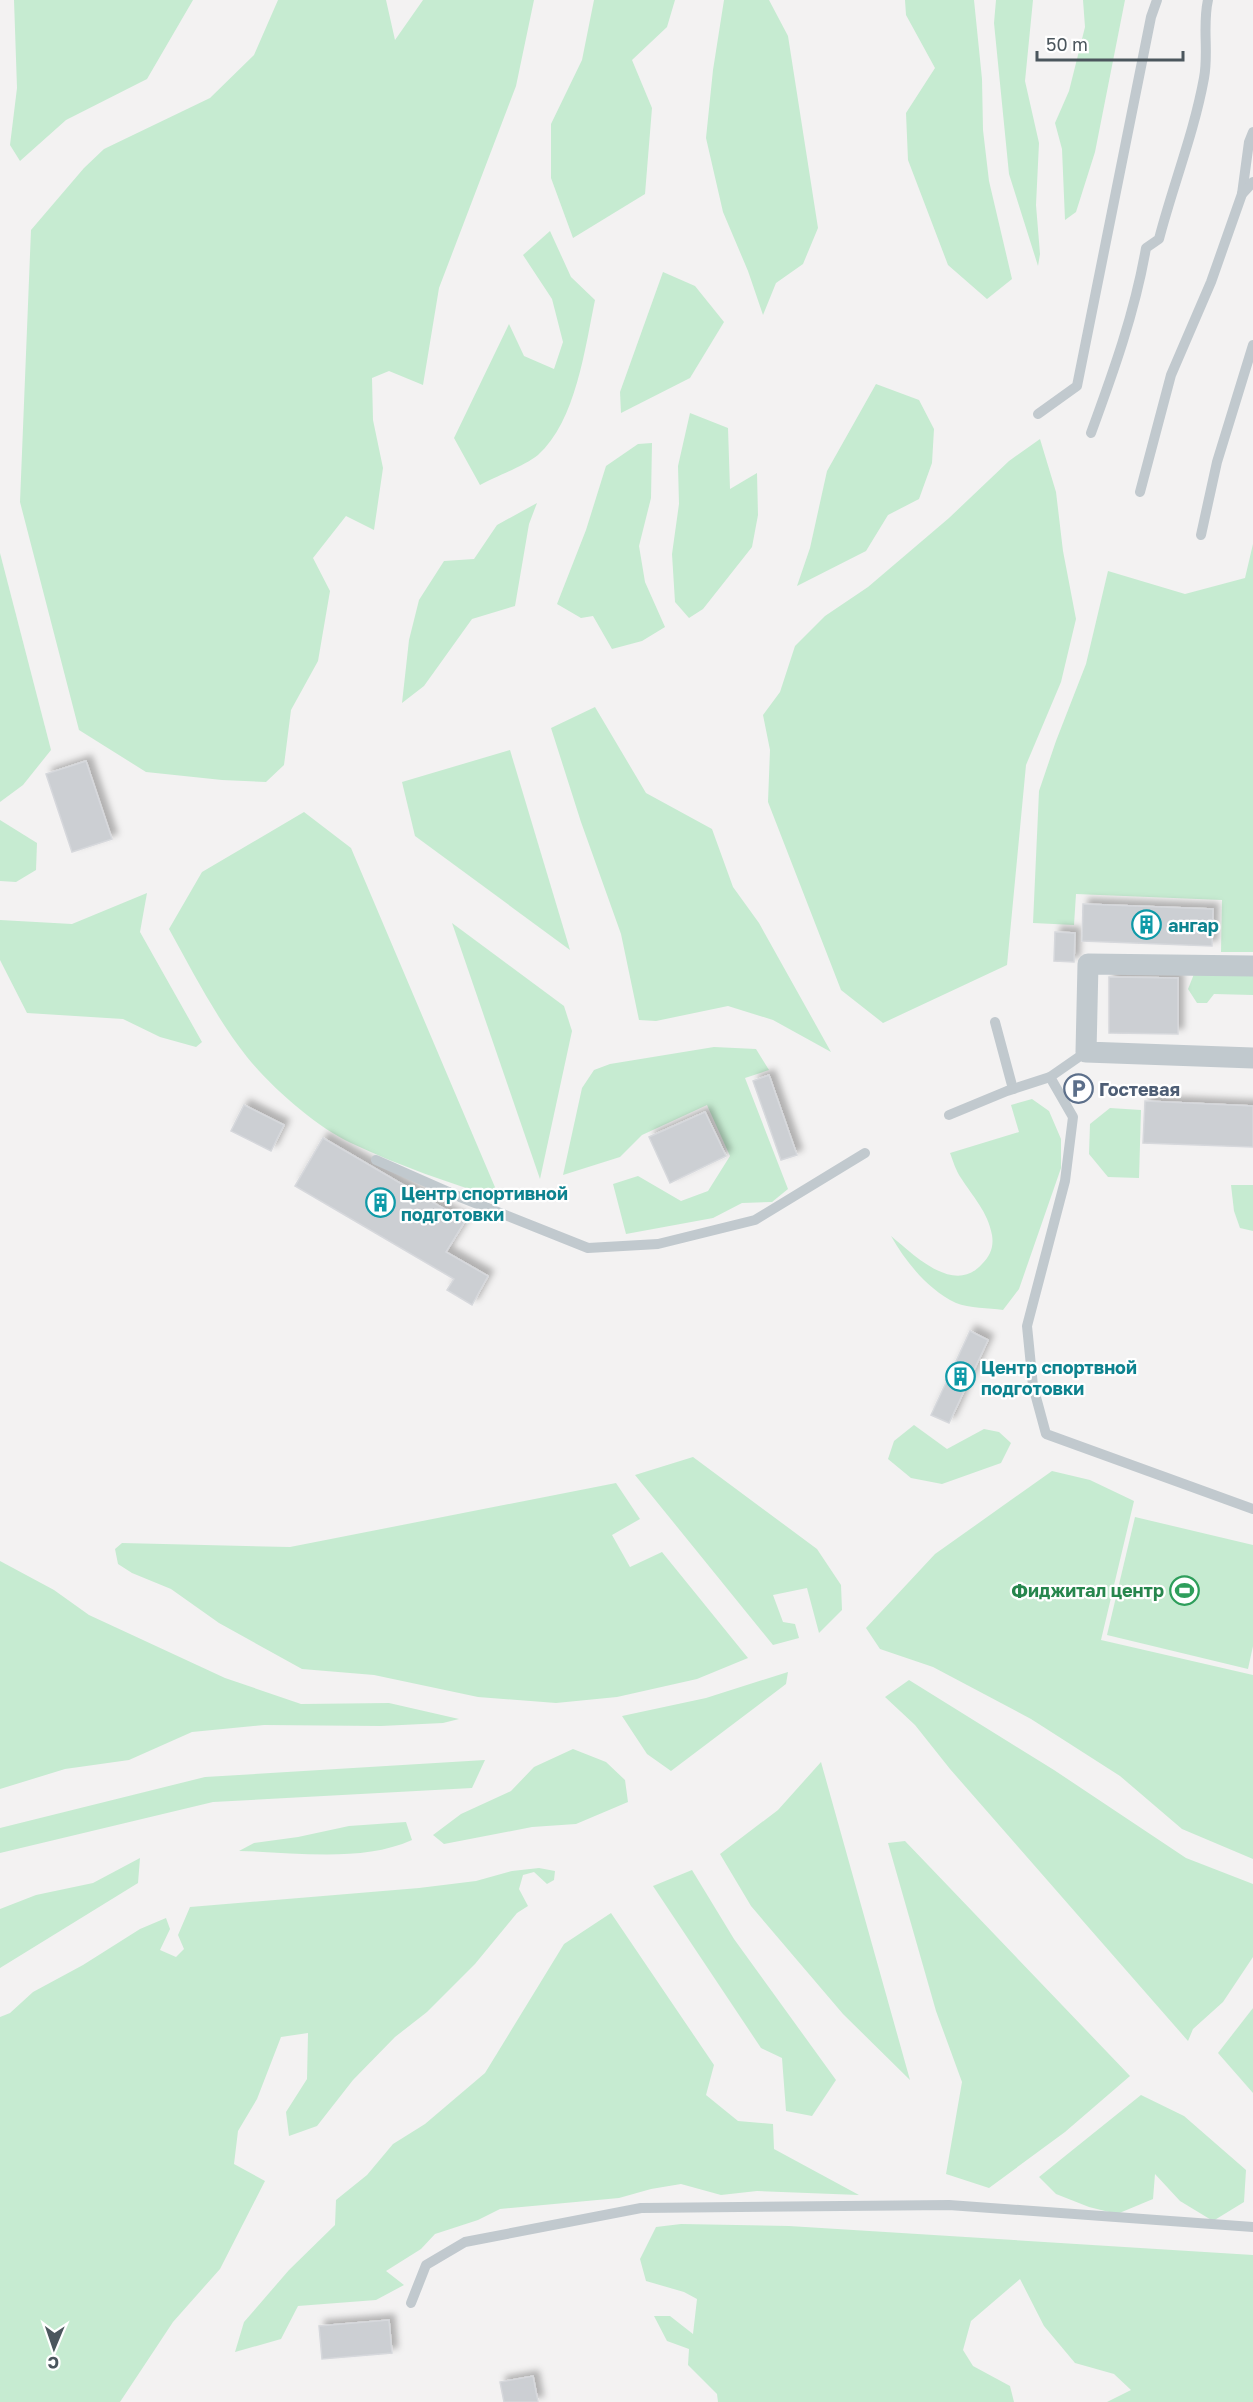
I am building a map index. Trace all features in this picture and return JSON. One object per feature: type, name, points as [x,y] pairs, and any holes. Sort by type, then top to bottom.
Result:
[{"type":"street","points":[[1253,966],[1088,964],[1086,1053],[1253,1058]]},
{"type":"lane","points":[[1038,414],[1077,386],[1151,17],[1157,0]]},
{"type":"lane","points":[[1091,433],[1121,353],[1141,277],[1146,248],[1159,239],[1196,116],[1205,77],[1207,52],[1205,29],[1208,0]]},
{"type":"lane","points":[[1140,492],[1171,375],[1211,282],[1242,194],[1249,142],[1253,132]]},
{"type":"lane","points":[[1242,194],[1253,183]]},
{"type":"lane","points":[[1201,535],[1217,462],[1253,345]]},
{"type":"lane","points":[[995,1022],[1013,1089]]},
{"type":"lane","points":[[949,1115],[1050,1077],[1086,1053]]},
{"type":"lane","points":[[1050,1077],[1073,1118],[1065,1181],[1027,1326],[1033,1386],[1046,1434],[1253,1509]]},
{"type":"lane","points":[[376,1160],[460,1197],[588,1248],[658,1244],[755,1220],[865,1153]]},
{"type":"lane","points":[[411,2303],[426,2265],[465,2242],[641,2208],[949,2205],[1253,2228]]},
{"type":"green space","points":[[14,0],[193,0],[147,79],[66,120],[20,161],[10,145],[17,88]]},
{"type":"green space","points":[[278,0],[386,0],[395,40],[423,0],[534,0],[516,86],[439,288],[423,385],[389,371],[372,378],[373,420],[383,468],[374,530],[346,516],[313,558],[330,591],[318,661],[291,710],[284,765],[266,782],[146,772],[79,730],[20,502],[31,230],[84,168],[104,149],[210,98],[254,55]]},
{"type":"green space","points":[[594,0],[675,0],[667,27],[632,60],[652,108],[645,194],[573,238],[551,178],[551,124],[582,60]]},
{"type":"green space","points":[[724,0],[769,0],[788,36],[818,228],[803,264],[776,283],[763,315],[748,271],[723,212],[706,138],[713,70]]},
{"type":"green space","points":[[905,0],[974,0],[989,181],[1012,279],[987,299],[948,265],[908,160],[906,113],[935,68],[906,15]]},
{"type":"green space","points":[[996,0],[1033,0],[1025,81],[1039,143],[1036,205],[1040,254],[1038,266],[1009,174],[994,23]]},
{"type":"green space","points":[[1083,0],[1125,0],[1095,152],[1076,212],[1065,220],[1062,149],[1055,123],[1069,91],[1085,27]]},
{"type":"green space","points":[[550,231],[571,277],[595,300],[577,383],[562,423],[551,441],[538,455],[480,485],[454,438],[509,324],[524,356],[554,369],[563,342],[552,299],[523,255]]},
{"type":"green space","points":[[663,272],[695,286],[724,322],[690,378],[621,413],[620,392]]},
{"type":"green space","points":[[876,384],[919,400],[934,429],[932,463],[919,499],[888,515],[866,551],[797,586],[810,548],[827,471]]},
{"type":"green space","points":[[690,413],[728,428],[730,489],[757,473],[758,515],[752,547],[703,609],[689,618],[675,602],[672,554],[679,504],[678,466]]},
{"type":"green space","points":[[1040,439],[1056,492],[1063,551],[1076,619],[1061,682],[1026,765],[1007,965],[883,1023],[841,990],[768,802],[770,750],[763,715],[780,692],[795,646],[825,616],[868,587],[949,518],[1009,461]]},
{"type":"green space","points":[[652,443],[651,498],[639,546],[645,582],[665,627],[642,641],[612,649],[593,616],[581,618],[557,604],[586,530],[606,466],[638,444]]},
{"type":"green space","points":[[537,503],[529,524],[515,606],[472,619],[424,686],[402,703],[409,640],[419,600],[444,561],[474,559],[497,525]]},
{"type":"green space","points":[[1253,544],[1253,952],[1221,952],[1222,900],[1076,894],[1074,925],[1033,923],[1039,791],[1086,664],[1108,571],[1185,594],[1245,578]]},
{"type":"green space","points":[[0,553],[51,750],[23,785],[0,802]]},
{"type":"green space","points":[[595,707],[646,793],[712,829],[733,887],[759,923],[831,1052],[773,1020],[728,1006],[656,1021],[639,1020],[621,934],[581,822],[551,728]]},
{"type":"green space","points":[[510,750],[570,950],[415,836],[402,782]]},
{"type":"green space","points":[[304,812],[351,848],[500,1199],[425,1174],[369,1151],[337,1136],[309,1117],[281,1093],[247,1057],[225,1027],[169,929],[202,872]]},
{"type":"green space","points":[[0,820],[37,843],[36,870],[16,882],[0,881]]},
{"type":"green space","points":[[147,893],[140,932],[202,1042],[196,1047],[160,1037],[123,1019],[27,1013],[0,960],[0,920],[72,924]]},
{"type":"green space","points":[[452,923],[564,1006],[572,1031],[540,1179]]},
{"type":"green space","points":[[1194,974],[1253,976],[1253,995],[1214,994],[1207,1003],[1197,1003],[1188,989]]},
{"type":"green space","points":[[714,1047],[756,1049],[769,1070],[745,1078],[788,1189],[772,1202],[742,1203],[713,1218],[626,1234],[613,1184],[638,1176],[681,1201],[708,1191],[730,1156],[707,1105],[642,1135],[620,1157],[563,1175],[582,1088],[594,1070],[610,1064]]},
{"type":"green space","points":[[1032,1099],[1049,1111],[1061,1139],[1061,1168],[1019,1289],[1003,1310],[961,1305],[945,1297],[927,1283],[903,1255],[891,1236],[922,1261],[947,1274],[959,1276],[971,1273],[982,1264],[992,1247],[990,1227],[984,1212],[958,1172],[950,1153],[1019,1132],[1011,1105]]},
{"type":"green space","points":[[1110,1108],[1141,1110],[1139,1178],[1108,1177],[1089,1154],[1090,1124]]},
{"type":"green space","points":[[1231,1185],[1253,1185],[1253,1231],[1240,1228],[1234,1211]]},
{"type":"green space","points":[[914,1425],[947,1449],[984,1429],[999,1432],[1011,1443],[1001,1463],[942,1484],[911,1478],[888,1459],[894,1441]]},
{"type":"green space","points":[[693,1457],[817,1549],[841,1585],[842,1610],[819,1633],[807,1588],[773,1595],[783,1622],[795,1624],[799,1638],[773,1645],[635,1475]]},
{"type":"green space","points":[[1052,1471],[1090,1480],[1134,1501],[1101,1640],[1253,1675],[1253,1859],[1182,1829],[1120,1776],[1031,1719],[933,1667],[880,1649],[866,1628],[935,1554]]},
{"type":"green space","points":[[616,1483],[640,1519],[612,1535],[630,1567],[662,1552],[748,1658],[697,1679],[617,1697],[556,1703],[478,1697],[374,1675],[302,1669],[219,1623],[171,1589],[132,1573],[118,1564],[115,1549],[122,1543],[290,1547]]},
{"type":"green space","name":"Фиджитал центр","points":[[1135,1517],[1253,1545],[1253,1646],[1248,1669],[1107,1635]]},
{"type":"green space","points":[[0,1561],[54,1590],[89,1615],[225,1678],[301,1704],[389,1703],[459,1719],[443,1723],[381,1726],[264,1725],[192,1732],[129,1760],[65,1769],[0,1789]]},
{"type":"green space","points":[[788,1672],[786,1684],[671,1771],[647,1754],[622,1716],[706,1698]]},
{"type":"green space","points":[[909,1680],[1054,1770],[1186,1858],[1253,1884],[1253,1957],[1223,2002],[1193,2029],[1188,2041],[950,1769],[915,1725],[885,1697]]},
{"type":"green space","points":[[573,1749],[606,1762],[625,1780],[628,1802],[576,1824],[532,1827],[444,1844],[433,1835],[461,1814],[511,1791],[534,1767]]},
{"type":"green space","points":[[485,1760],[472,1788],[213,1802],[0,1853],[0,1828],[205,1777]]},
{"type":"green space","points":[[821,1762],[910,2080],[843,2014],[751,1906],[720,1854],[778,1810]]},
{"type":"green space","points":[[406,1822],[412,1840],[371,1852],[327,1855],[239,1851],[254,1843],[298,1837],[349,1826]]},
{"type":"green space","points":[[905,1841],[1130,2076],[1065,2132],[989,2188],[946,2174],[962,2082],[936,2011],[888,1843]]},
{"type":"green space","points":[[140,1858],[138,1883],[0,1968],[0,1909],[36,1895],[93,1883]]},
{"type":"green space","points":[[539,1868],[555,1871],[554,1880],[547,1884],[534,1872],[523,1875],[519,1889],[528,1906],[517,1913],[475,1964],[427,2012],[395,2037],[353,2080],[317,2126],[289,2136],[286,2112],[307,2079],[308,2033],[281,2037],[257,2099],[238,2131],[234,2164],[265,2181],[220,2269],[173,2322],[120,2402],[0,2402],[0,2017],[10,2013],[33,1992],[83,1965],[140,1929],[166,1918],[170,1929],[160,1950],[176,1957],[184,1949],[178,1935],[190,1907],[419,1888],[476,1881],[512,1871]]},
{"type":"green space","points":[[692,1870],[734,1939],[836,2080],[812,2116],[786,2111],[782,2058],[761,2048],[653,1886]]},
{"type":"green space","points":[[611,1913],[714,2065],[706,2095],[738,2121],[773,2124],[774,2149],[859,2195],[757,2191],[721,2195],[681,2184],[619,2198],[500,2209],[478,2220],[435,2234],[421,2249],[386,2271],[404,2285],[376,2300],[298,2306],[281,2339],[235,2352],[244,2322],[289,2270],[335,2225],[336,2200],[367,2175],[393,2144],[425,2124],[485,2073],[564,1944]]},
{"type":"green space","points":[[1253,2008],[1253,2093],[1218,2053]]},
{"type":"green space","points":[[1141,2095],[1184,2116],[1246,2170],[1244,2202],[1213,2221],[1180,2201],[1155,2174],[1153,2199],[1117,2214],[1089,2207],[1056,2194],[1039,2177]]},
{"type":"green space","points":[[681,2224],[789,2226],[1253,2255],[1253,2402],[1107,2402],[1131,2390],[1114,2374],[1075,2363],[1044,2326],[1020,2279],[971,2321],[963,2350],[973,2366],[1010,2386],[1014,2402],[718,2402],[717,2394],[688,2365],[689,2349],[667,2341],[654,2316],[670,2316],[693,2334],[697,2299],[684,2292],[646,2281],[640,2259],[656,2227]]},
{"type":"building","points":[[86,761],[112,839],[72,852],[46,774]]},
{"type":"building","name":"ангар","points":[[1083,904],[1213,909],[1212,946],[1082,941]]},
{"type":"building","points":[[1055,932],[1075,933],[1074,962],[1054,961]]},
{"type":"building","name":"ангар","points":[[1109,977],[1178,978],[1178,1034],[1109,1033]]},
{"type":"building","points":[[769,1075],[797,1155],[781,1160],[753,1081]]},
{"type":"building","points":[[1145,1101],[1253,1106],[1253,1147],[1143,1143]]},
{"type":"building","points":[[244,1105],[284,1125],[271,1151],[231,1131]]},
{"type":"building","points":[[705,1112],[726,1156],[670,1183],[649,1137]]},
{"type":"building","name":"Центр спортивной подготовки","points":[[323,1138],[465,1221],[446,1252],[488,1276],[472,1305],[447,1290],[454,1279],[295,1186]]},
{"type":"building","name":"Центр спортвной подготовки","points":[[970,1331],[988,1340],[949,1423],[931,1415]]},
{"type":"building","points":[[389,2320],[392,2353],[322,2359],[319,2326]]},
{"type":"building","points":[[533,2376],[538,2402],[504,2402],[500,2382]]},
{"type":"place","name":"ангар","points":[[1147,925]]},
{"type":"place","name":"Гостевая","points":[[1078,1089]]},
{"type":"place","name":"Центр спортивной подготовки","points":[[380,1203]]},
{"type":"place","name":"Центр спортвной подготовки","points":[[960,1377]]},
{"type":"place","name":"Фиджитал центр","points":[[1185,1590]]}]
